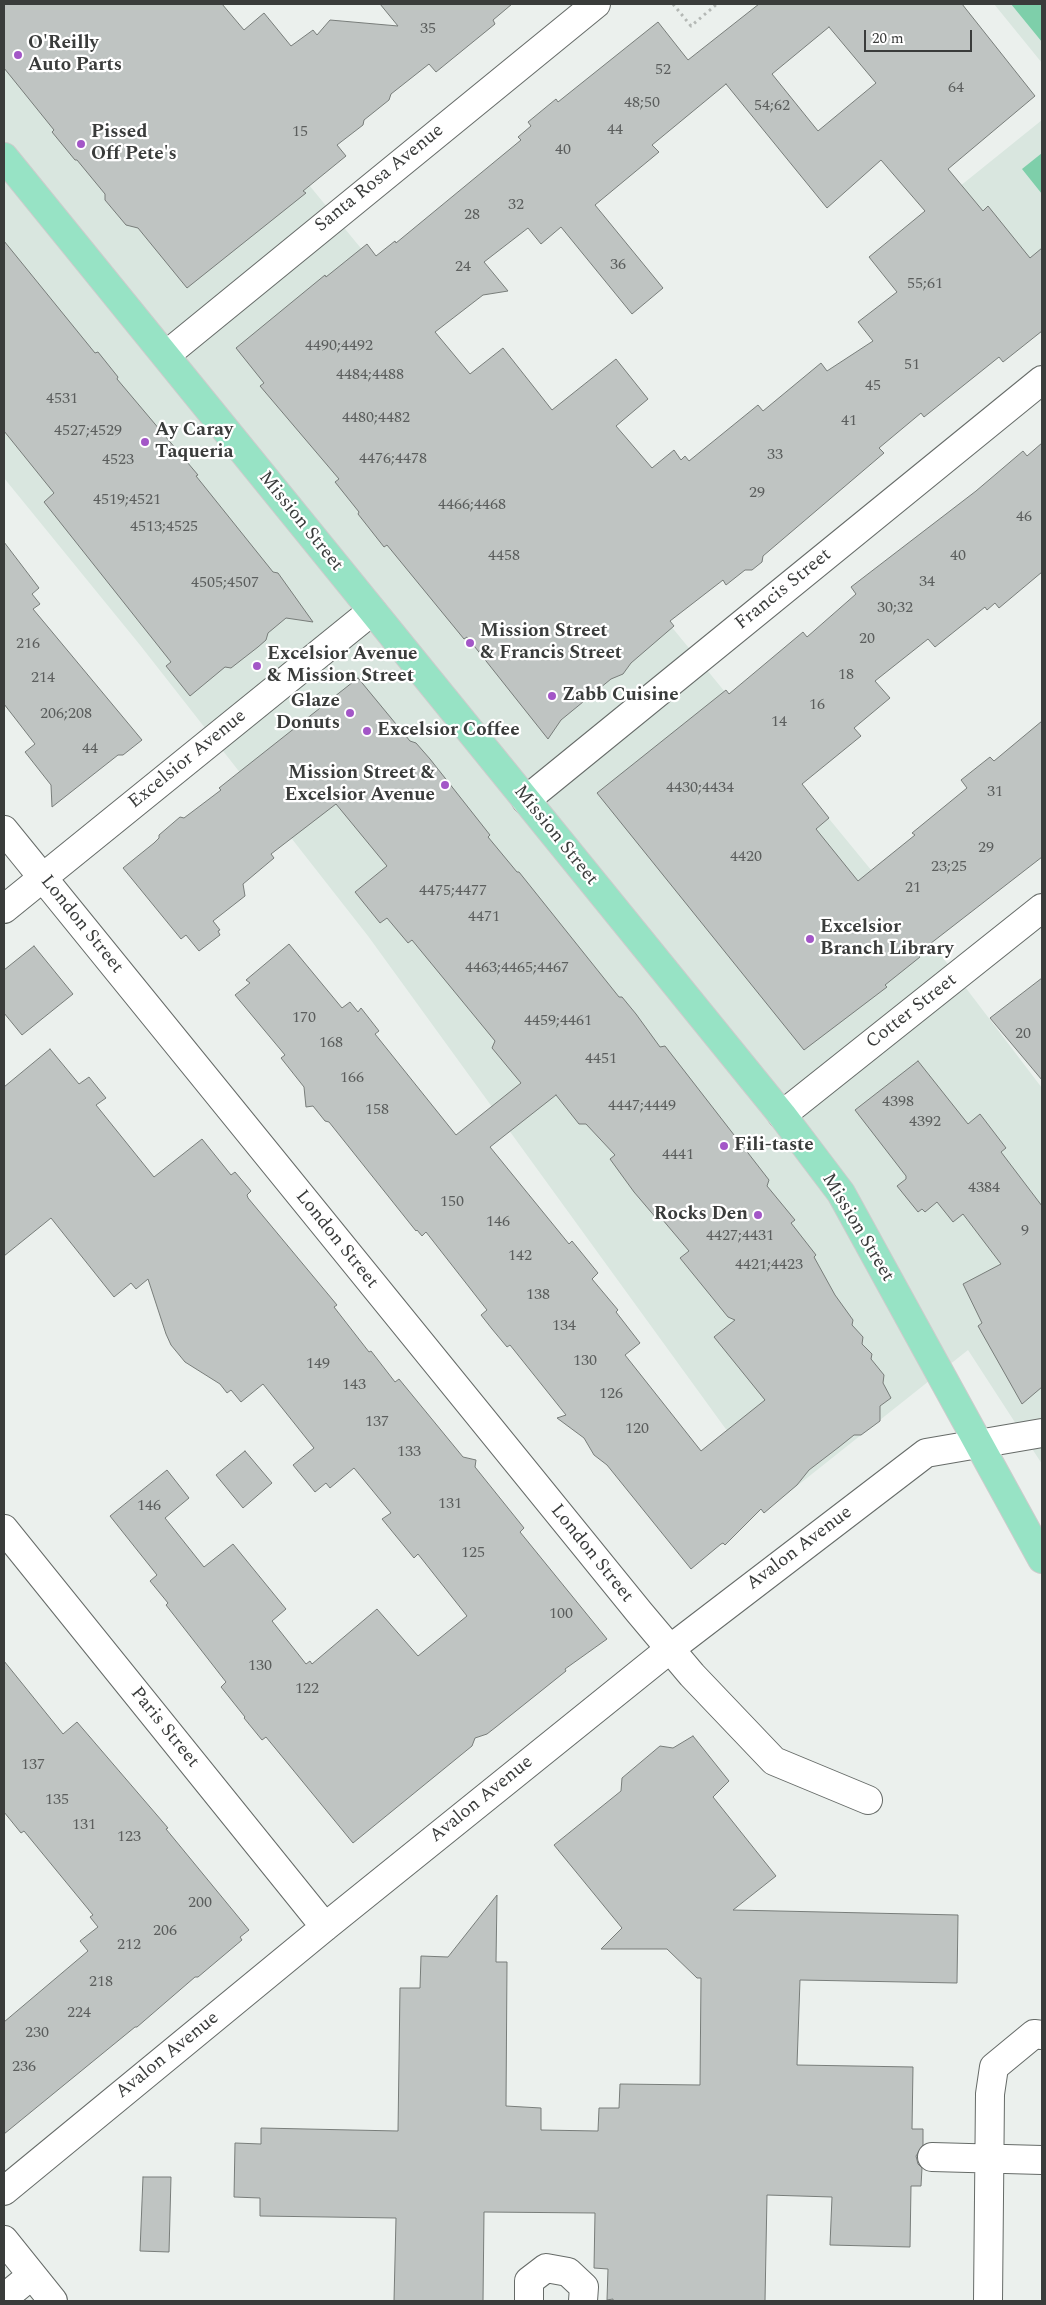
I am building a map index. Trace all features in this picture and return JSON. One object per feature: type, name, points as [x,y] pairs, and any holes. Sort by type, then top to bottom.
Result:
[{"type":"main road","name":"Mission Street","points":[[4,157],[782,1115],[841,1193],[1042,1559]]},
{"type":"street","name":"Santa Rosa Avenue","points":[[166,355],[596,4]]},
{"type":"street","name":"Francis Street","points":[[526,800],[1042,380]]},
{"type":"street","name":"Excelsior Avenue","points":[[4,909],[372,611]]},
{"type":"street","name":"London Street","points":[[4,830],[670,1649],[774,1761],[868,1800]]},
{"type":"street","name":"Cotter Street","points":[[782,1115],[1042,908]]},
{"type":"street","name":"Avalon Avenue","points":[[4,2191],[325,1927],[670,1649],[926,1453],[1042,1433]]},
{"type":"street","name":"Paris Street","points":[[4,1529],[325,1927]]},
{"type":"street","points":[[988,2301],[990,2094],[994,2067],[1034,2034],[1042,2035]]},
{"type":"street","points":[[932,2157],[1042,2160]]},
{"type":"street","points":[[4,2240],[54,2301]]},
{"type":"street","points":[[529,2301],[529,2281],[546,2268],[568,2272],[574,2277],[584,2287],[583,2301]]},
{"type":"street","points":[[4,2298],[32,2275]]},
{"type":"path","points":[[673,4],[691,26],[717,4]]},
{"type":"shaded area","points":[[4,4],[171,4],[309,185],[940,954],[1042,1088],[1042,1464],[968,1350],[778,1501],[368,936],[140,645],[4,478]]},
{"type":"shaded area","points":[[994,4],[1042,4],[1042,63]]},
{"type":"shaded area","points":[[1042,120],[1042,314],[949,195]]},
{"type":"green space","points":[[1011,4],[1042,4],[1042,42]]},
{"type":"green space","points":[[1042,153],[1042,194],[1022,169]]},
{"type":"building","points":[[4,4],[222,4],[244,30],[264,13],[291,46],[313,30],[317,35],[330,20],[398,26],[380,4],[512,4],[493,20],[495,24],[436,72],[429,64],[391,94],[389,100],[364,120],[363,125],[337,145],[346,156],[303,191],[306,193],[187,288],[138,228],[126,225],[105,200],[105,194],[52,132],[54,130],[4,68]]},
{"type":"building","points":[[759,4],[962,4],[1035,96],[948,169],[983,211],[988,206],[1030,258],[1042,248],[1042,331],[1003,362],[999,357],[924,417],[921,413],[879,448],[884,453],[763,556],[762,562],[752,570],[745,570],[726,585],[723,580],[670,621],[674,626],[631,663],[623,674],[611,679],[561,720],[548,739],[467,637],[464,639],[387,545],[384,547],[335,482],[339,479],[260,386],[264,383],[236,348],[325,275],[326,277],[367,244],[376,256],[395,241],[396,243],[521,140],[518,137],[531,126],[528,122],[556,99],[558,102],[658,22],[688,60]],"holes":[[[829,27],[876,83],[818,131],[772,74]],[[726,84],[827,208],[881,160],[925,211],[869,257],[897,292],[858,322],[873,341],[827,371],[821,363],[763,411],[758,405],[689,461],[685,456],[681,460],[674,450],[652,468],[616,426],[648,399],[616,359],[552,410],[503,348],[470,374],[435,332],[483,295],[508,291],[484,262],[528,228],[541,244],[561,227],[632,314],[663,288],[595,205],[659,152],[652,145]]]},
{"type":"building","points":[[4,241],[95,353],[98,352],[118,377],[117,379],[198,475],[196,476],[273,572],[278,573],[313,622],[286,618],[268,633],[266,640],[258,647],[231,668],[225,667],[190,696],[166,666],[171,662],[44,502],[54,493],[4,431]]},
{"type":"building","points":[[1042,443],[1042,572],[999,608],[995,603],[987,610],[985,607],[935,647],[928,639],[875,681],[890,698],[854,728],[861,736],[802,784],[829,818],[816,829],[858,881],[915,835],[912,833],[967,788],[961,780],[990,757],[994,761],[1042,721],[1042,857],[917,954],[920,957],[885,985],[887,987],[804,1050],[597,793],[726,690],[729,694],[803,632],[807,637],[856,594],[851,587],[976,491],[1023,451],[1027,456]]},
{"type":"building","points":[[4,542],[39,588],[32,594],[40,604],[33,609],[142,740],[123,755],[118,755],[52,807],[51,785],[25,752],[35,744],[4,704]]},
{"type":"building","points":[[358,678],[410,741],[416,743],[430,759],[490,835],[488,837],[519,872],[619,997],[622,997],[636,1014],[660,1047],[665,1046],[769,1180],[767,1186],[795,1220],[791,1223],[816,1255],[814,1257],[835,1295],[853,1320],[852,1325],[863,1337],[862,1344],[872,1354],[871,1359],[884,1375],[883,1383],[891,1398],[880,1406],[880,1421],[861,1435],[854,1435],[809,1470],[797,1485],[764,1513],[761,1509],[725,1545],[721,1544],[691,1569],[607,1465],[594,1455],[584,1438],[557,1418],[566,1415],[510,1345],[507,1347],[481,1315],[487,1310],[426,1232],[422,1236],[416,1231],[329,1122],[325,1121],[313,1106],[306,1107],[304,1087],[281,1058],[285,1055],[235,995],[250,983],[246,980],[289,944],[342,1008],[350,1002],[358,1012],[361,1008],[379,1031],[375,1034],[456,1135],[521,1083],[492,1048],[495,1041],[412,940],[408,943],[387,918],[380,923],[355,892],[387,866],[336,804],[271,854],[274,858],[243,884],[245,896],[213,921],[220,930],[218,931],[220,935],[199,951],[186,935],[181,939],[123,868],[154,843],[159,838],[159,835],[180,817],[184,818],[221,790],[219,788]],"holes":[[[556,1095],[579,1124],[586,1124],[615,1155],[610,1159],[634,1192],[657,1219],[662,1219],[689,1251],[680,1258],[728,1317],[735,1320],[714,1337],[765,1400],[701,1451],[625,1355],[640,1343],[616,1312],[618,1310],[592,1279],[598,1273],[572,1241],[569,1244],[490,1147]]]},
{"type":"building","points":[[34,946],[73,994],[22,1035],[4,1013],[4,970]]},
{"type":"building","points":[[1042,978],[1042,1080],[990,1018]]},
{"type":"building","points":[[50,1049],[79,1084],[89,1077],[106,1098],[96,1105],[154,1177],[202,1139],[231,1175],[235,1172],[251,1191],[247,1195],[248,1198],[337,1305],[334,1307],[369,1352],[371,1351],[395,1382],[399,1379],[463,1457],[476,1460],[475,1467],[524,1528],[520,1532],[607,1639],[565,1669],[566,1671],[487,1734],[475,1738],[472,1746],[353,1843],[266,1737],[262,1740],[244,1718],[221,1687],[226,1682],[166,1605],[168,1603],[150,1581],[157,1575],[110,1516],[167,1470],[189,1498],[165,1518],[204,1567],[233,1544],[286,1609],[272,1621],[306,1664],[310,1661],[312,1664],[377,1609],[418,1656],[467,1616],[418,1554],[414,1558],[382,1519],[391,1513],[354,1468],[330,1488],[326,1483],[315,1492],[293,1465],[314,1448],[263,1384],[241,1402],[231,1390],[227,1393],[220,1384],[185,1362],[171,1345],[166,1334],[148,1279],[136,1289],[131,1283],[114,1297],[51,1218],[4,1256],[4,1087]]},
{"type":"building","points":[[918,1061],[968,1124],[980,1114],[1006,1148],[1001,1152],[1042,1206],[1042,1387],[1022,1404],[978,1326],[982,1323],[963,1284],[1001,1264],[963,1214],[953,1222],[937,1202],[925,1212],[922,1209],[918,1212],[897,1186],[906,1179],[906,1176],[855,1110]]},
{"type":"building","points":[[245,1451],[272,1483],[243,1508],[216,1475]]},
{"type":"building","points":[[4,1661],[63,1734],[77,1722],[168,1828],[166,1829],[249,1930],[240,1937],[242,1940],[198,1977],[195,1977],[137,2027],[4,2134],[4,2022],[88,1951],[80,1941],[98,1927],[90,1917],[93,1915],[24,1831],[21,1833],[4,1812]]},
{"type":"building","points":[[693,1736],[729,1781],[713,1797],[776,1876],[733,1910],[958,1915],[957,1983],[800,1980],[797,2065],[913,2067],[912,2129],[923,2129],[923,2145],[916,2156],[918,2164],[922,2168],[921,2186],[911,2186],[910,2247],[830,2245],[832,2197],[767,2195],[765,2301],[613,2301],[613,2299],[607,2300],[608,2269],[594,2268],[595,2213],[484,2212],[483,2301],[394,2301],[396,2218],[260,2216],[260,2198],[234,2197],[235,2143],[261,2144],[261,2128],[398,2131],[400,1988],[420,1988],[421,1956],[448,1957],[497,1895],[496,1962],[507,1962],[506,2106],[541,2108],[541,2130],[598,2131],[599,2108],[619,2108],[620,2084],[700,2085],[701,1978],[697,1978],[667,1949],[601,1949],[622,1928],[554,1845],[621,1791],[622,1778],[660,1746],[673,1748]]},
{"type":"building","points":[[143,2177],[171,2177],[169,2252],[140,2251]]},
{"type":"place","name":"O'Reilly Auto Parts","points":[[18,55]]},
{"type":"place","name":"Pissed Off Pete's","points":[[81,144]]},
{"type":"place","name":"Ay Caray Taqueria","points":[[145,442]]},
{"type":"place","name":"Mission Street & Francis Street","points":[[470,643]]},
{"type":"place","name":"Excelsior Avenue & Mission Street","points":[[257,666]]},
{"type":"place","name":"Zabb Cuisine","points":[[552,696]]},
{"type":"place","name":"Glaze Donuts","points":[[350,713]]},
{"type":"place","name":"Excelsior Coffee","points":[[367,731]]},
{"type":"place","name":"Mission Street & Excelsior Avenue","points":[[445,785]]},
{"type":"place","name":"Excelsior Branch Library","points":[[810,939]]},
{"type":"place","name":"Fili-taste","points":[[724,1146]]},
{"type":"place","name":"Rocks Den","points":[[758,1215]]}]
